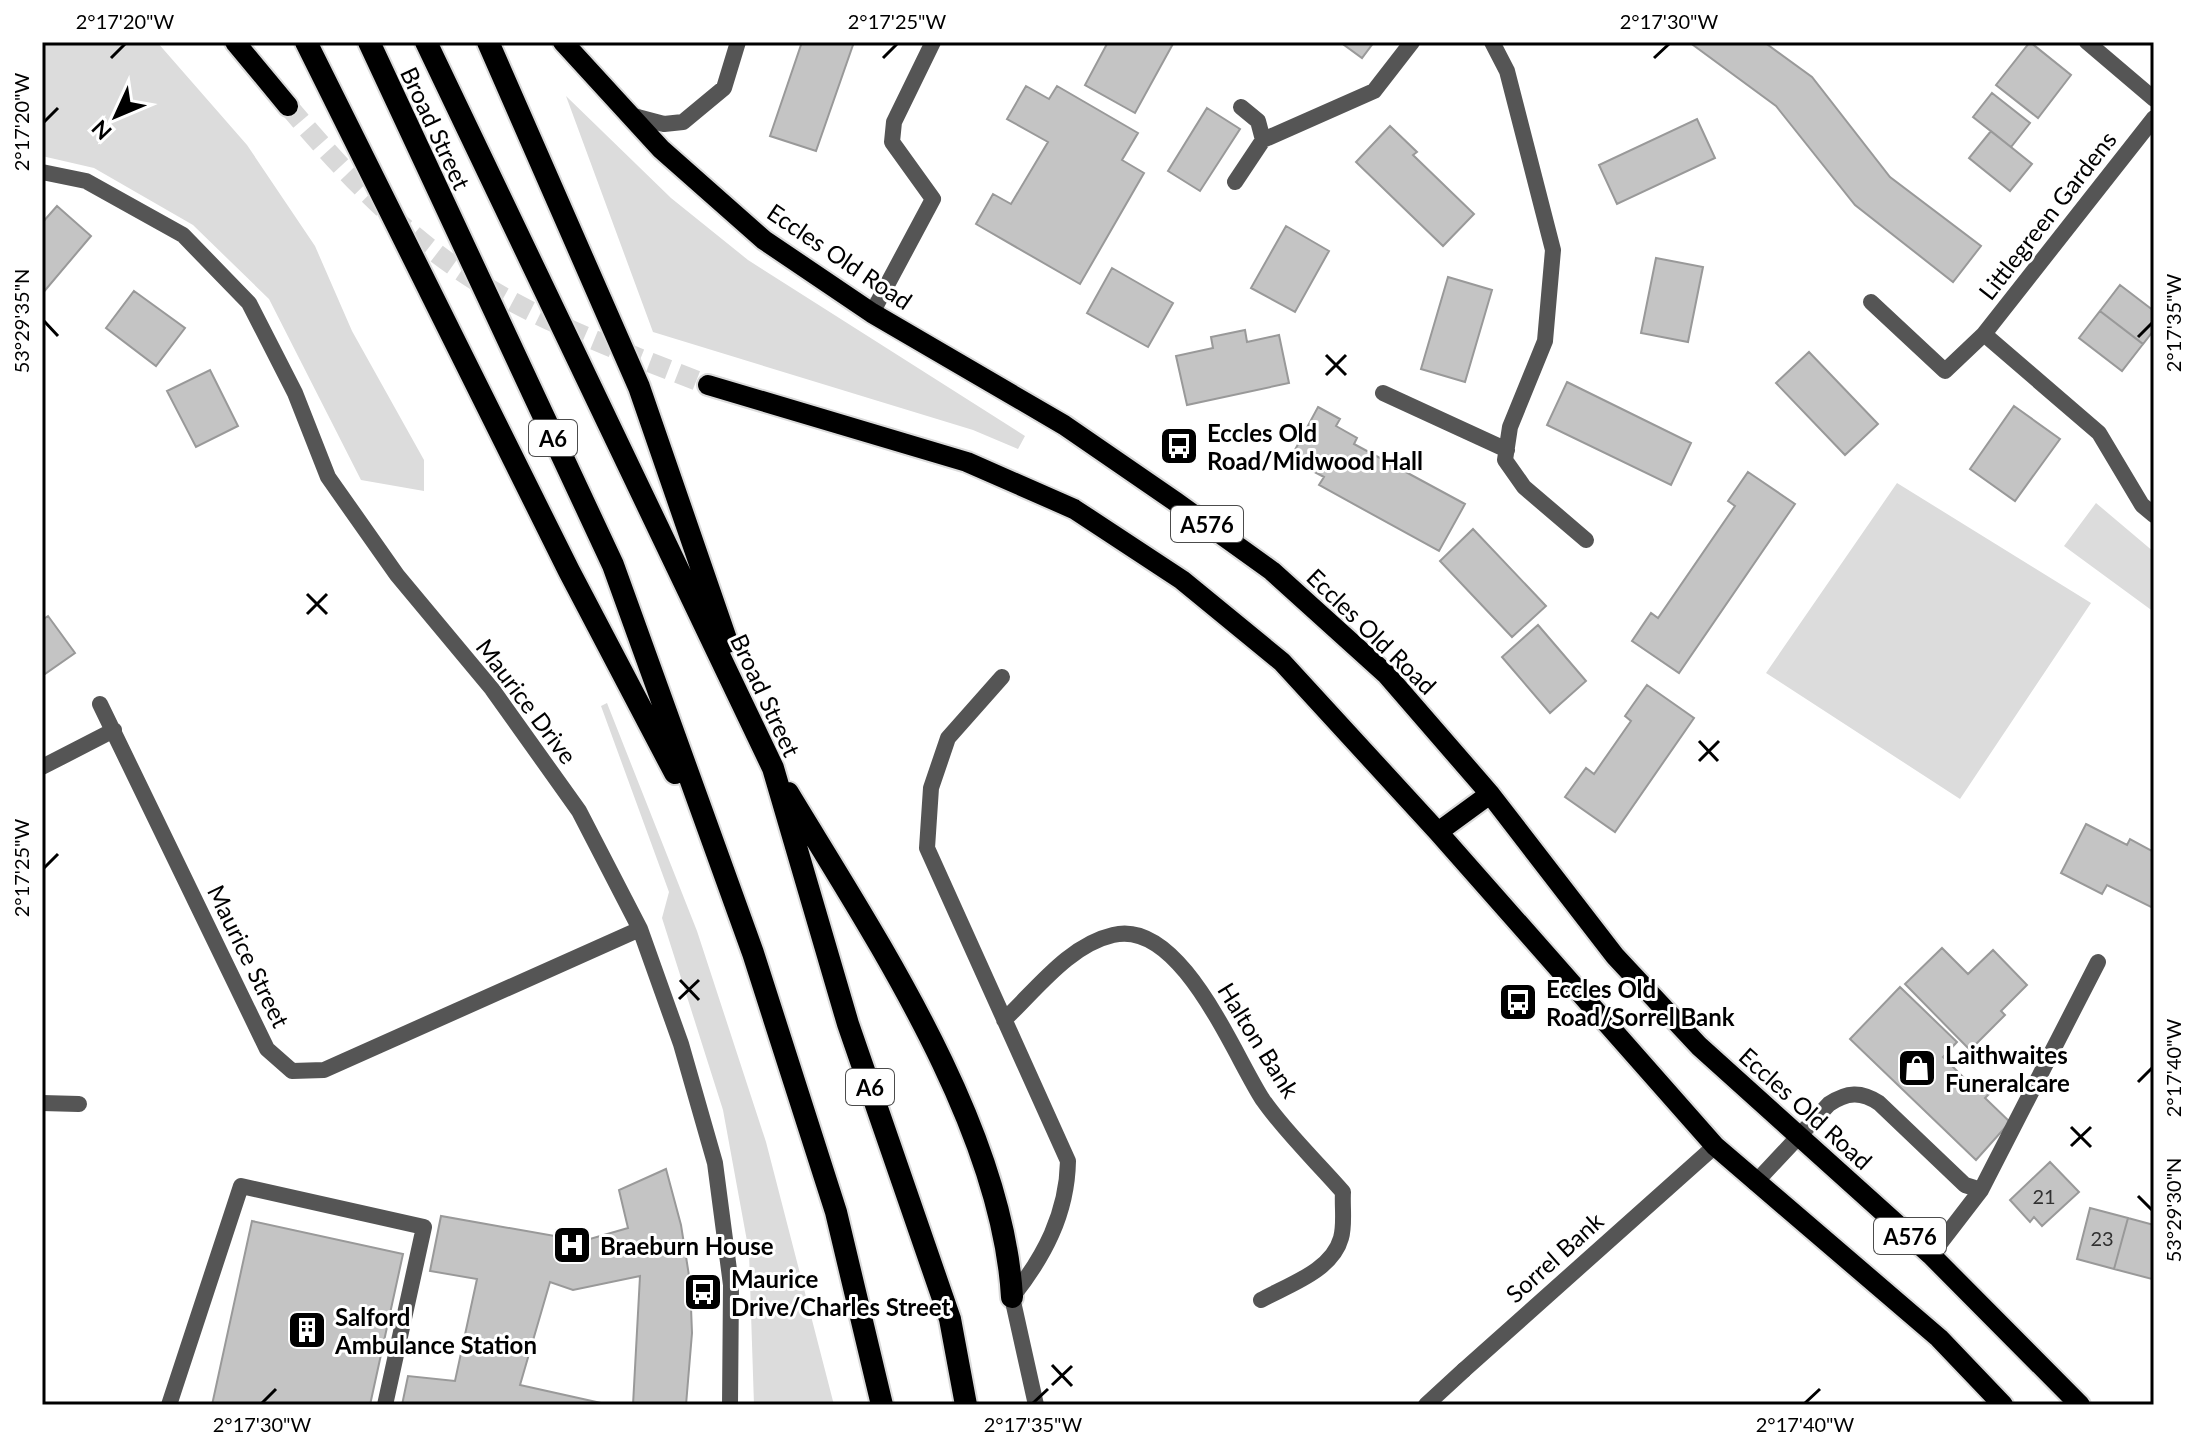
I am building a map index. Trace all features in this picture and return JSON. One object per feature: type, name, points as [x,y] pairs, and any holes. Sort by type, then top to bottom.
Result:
[{"type":"highway","points":[[306,42],[569,571],[712,845]]},
{"type":"highway","name":"Broad Street","points":[[369,42],[613,565],[753,953],[836,1212],[882,1405]]},
{"type":"highway","name":"Broad Street","points":[[426,42],[773,768],[848,1024],[950,1319],[966,1405]]},
{"type":"highway","points":[[488,42],[639,387],[758,732]]},
{"type":"highway","points":[[773,768],[901,979],[970,1126],[1010,1260],[1012,1297]]},
{"type":"main road","points":[[235,42],[288,106]]},
{"type":"main road","name":"Eccles Old Road","points":[[563,42],[661,149],[764,240],[872,313],[1064,425],[1272,571],[1386,674],[1490,794],[1615,956],[1699,1046],[1797,1138],[1931,1255],[2080,1405]]},
{"type":"main road","name":"A576","points":[[708,385],[967,462],[1074,509],[1182,580],[1282,662],[1438,832],[1715,1146],[1939,1338],[2003,1405]]},
{"type":"main road","points":[[1438,832],[1490,794]]},
{"type":"street","points":[[630,115],[664,124],[683,122],[724,88],[738,42]]},
{"type":"street","points":[[872,313],[933,199],[892,142],[894,122],[933,42]]},
{"type":"street","points":[[1235,182],[1263,140],[1374,91],[1412,42]]},
{"type":"street","points":[[1492,42],[1507,71],[1553,250],[1545,341],[1510,427],[1505,460],[1524,487],[1586,540]]},
{"type":"street","points":[[2087,42],[2154,99]]},
{"type":"street","points":[[1241,107],[1258,121],[1263,140]]},
{"type":"street","name":"Littlegreen Gardens","points":[[2154,118],[1984,334],[2099,433],[2142,505],[2154,515]]},
{"type":"street","name":"Maurice Drive","points":[[42,172],[86,181],[183,235],[249,303],[295,393],[328,477],[397,575],[492,689],[579,811],[640,929],[681,1044],[715,1163],[731,1285],[730,1405]]},
{"type":"street","points":[[1871,302],[1945,371],[1984,334]]},
{"type":"street","points":[[1383,393],[1507,450]]},
{"type":"street","points":[[1002,677],[948,738],[931,788],[927,848],[1068,1161],[1067,1193],[1041,1261],[1012,1297],[1036,1405]]},
{"type":"street","name":"Maurice Street","points":[[100,704],[267,1049],[292,1071],[324,1070],[640,929]]},
{"type":"street","points":[[42,767],[114,730]]},
{"type":"street","name":"Halton Bank","points":[[1004,1020],[1081,947],[1115,933],[1152,939],[1206,996],[1264,1100],[1343,1192],[1342,1238],[1331,1257],[1318,1269],[1261,1300]]},
{"type":"street","points":[[1931,1255],[1981,1190],[2098,962]]},
{"type":"street","points":[[1755,1183],[1841,1096],[1867,1095],[1965,1185],[1981,1190]]},
{"type":"street","points":[[42,1103],[79,1104]]},
{"type":"street","name":"Sorrel Bank","points":[[1426,1405],[1715,1146]]},
{"type":"street","points":[[169,1405],[241,1186],[424,1227],[385,1405]]},
{"type":"shaded area","points":[[42,42],[157,42],[247,145],[315,246],[352,331],[424,460],[424,491],[361,480],[269,299],[193,225],[94,168],[42,156]]},
{"type":"shaded area","points":[[566,96],[671,198],[748,260],[1025,436],[1018,449],[973,430],[653,332]]},
{"type":"shaded area","points":[[1897,483],[2091,603],[1960,799],[1766,673]]},
{"type":"shaded area","points":[[2096,503],[2154,552],[2154,612],[2064,546]]},
{"type":"shaded area","points":[[607,703],[697,931],[766,1142],[834,1405],[754,1405],[749,1252],[723,1110],[662,918],[669,892],[601,706]]},
{"type":"building","points":[[802,42],[854,42],[816,151],[770,136]]},
{"type":"building","points":[[1108,42],[1174,42],[1135,113],[1085,85]]},
{"type":"building","points":[[1340,42],[1374,42],[1362,58]]},
{"type":"building","points":[[1689,42],[1764,42],[1812,77],[1890,177],[1981,246],[1953,282],[1855,205],[1776,106]]},
{"type":"building","points":[[2030,42],[2071,75],[2038,118],[1996,85]]},
{"type":"building","points":[[1026,86],[1049,99],[1057,86],[1138,133],[1122,160],[1144,173],[1080,284],[976,224],[993,194],[1011,204],[1048,142],[1007,119]]},
{"type":"building","points":[[1992,93],[2030,123],[2011,147],[1973,117]]},
{"type":"building","points":[[1207,108],[1240,129],[1200,191],[1168,171]]},
{"type":"building","points":[[1697,119],[1715,158],[1617,204],[1599,165]]},
{"type":"building","points":[[1390,126],[1417,152],[1413,155],[1474,214],[1443,246],[1356,162]]},
{"type":"building","points":[[1991,131],[2032,164],[2010,191],[1969,158]]},
{"type":"building","points":[[57,206],[91,236],[42,294],[42,223]]},
{"type":"building","points":[[1286,226],[1329,251],[1295,312],[1251,288]]},
{"type":"building","points":[[1656,258],[1703,267],[1688,342],[1641,333]]},
{"type":"building","points":[[1112,268],[1173,303],[1148,347],[1087,313]]},
{"type":"building","points":[[1448,277],[1492,290],[1465,382],[1421,369]]},
{"type":"building","points":[[2120,285],[2154,311],[2154,330],[2143,344],[2100,311]]},
{"type":"building","points":[[134,291],[185,328],[156,366],[106,328]]},
{"type":"building","points":[[2100,311],[2143,344],[2122,371],[2079,338]]},
{"type":"building","points":[[1245,330],[1247,342],[1279,335],[1289,383],[1187,405],[1176,356],[1213,348],[1211,337]]},
{"type":"building","points":[[1809,352],[1878,424],[1845,455],[1776,383]]},
{"type":"building","points":[[210,370],[238,426],[196,447],[167,391]]},
{"type":"building","points":[[1567,382],[1691,443],[1671,485],[1547,425]]},
{"type":"building","points":[[2014,406],[2060,439],[2015,501],[1970,469]]},
{"type":"building","points":[[1318,407],[1340,419],[1336,426],[1357,438],[1354,444],[1465,504],[1439,551],[1319,485],[1324,477],[1290,459]]},
{"type":"building","points":[[1748,472],[1795,504],[1679,673],[1632,641],[1651,613],[1658,618],[1735,506],[1728,501]]},
{"type":"building","points":[[1473,529],[1546,606],[1512,637],[1440,561]]},
{"type":"building","points":[[48,616],[75,653],[42,676],[42,620]]},
{"type":"building","points":[[1538,625],[1586,681],[1550,713],[1502,657]]},
{"type":"building","points":[[1647,685],[1694,718],[1615,832],[1565,797],[1586,768],[1594,774],[1631,721],[1625,716]]},
{"type":"building","points":[[2086,824],[2127,845],[2130,839],[2154,852],[2153,908],[2107,885],[2102,894],[2061,873]]},
{"type":"building","points":[[1942,948],[1968,974],[1993,950],[2027,985],[2001,1011],[2005,1015],[1970,1050],[1905,984]]},
{"type":"building","name":"Laithwaites Funeralcare","points":[[1900,987],[1957,1042],[1943,1057],[1970,1084],[1976,1078],[1991,1092],[1985,1098],[2010,1122],[1976,1160],[1850,1039]]},
{"type":"building","points":[[2050,1162],[2079,1192],[2042,1226],[2034,1217],[2030,1222],[2010,1200]]},
{"type":"building","points":[[666,1169],[681,1225],[690,1282],[692,1333],[686,1405],[633,1405],[640,1276],[573,1290],[550,1282],[520,1385],[610,1405],[402,1405],[408,1376],[455,1381],[477,1279],[430,1271],[441,1216],[583,1241],[628,1228],[619,1190]]},
{"type":"building","points":[[2090,1208],[2128,1218],[2114,1269],[2077,1259]]},
{"type":"building","points":[[2128,1218],[2154,1225],[2152,1279],[2114,1269]]},
{"type":"building","name":"Salford Ambulance Station","points":[[252,1221],[403,1254],[370,1405],[212,1405]]},
{"type":"tunnel","points":[[288,106],[395,220],[470,277],[556,323],[708,385]]},
{"type":"place","name":"Eccles Old Road/Midwood Hall","points":[[1179,446]]},
{"type":"place","name":"Eccles Old Road/Sorrel Bank","points":[[1518,1002]]},
{"type":"place","name":"Laithwaites Funeralcare","points":[[1917,1068]]},
{"type":"place","name":"Braeburn House","points":[[572,1245]]},
{"type":"place","name":"Maurice Drive/Charles Street","points":[[703,1292]]},
{"type":"place","name":"Salford Ambulance Station","points":[[307,1330]]}]
